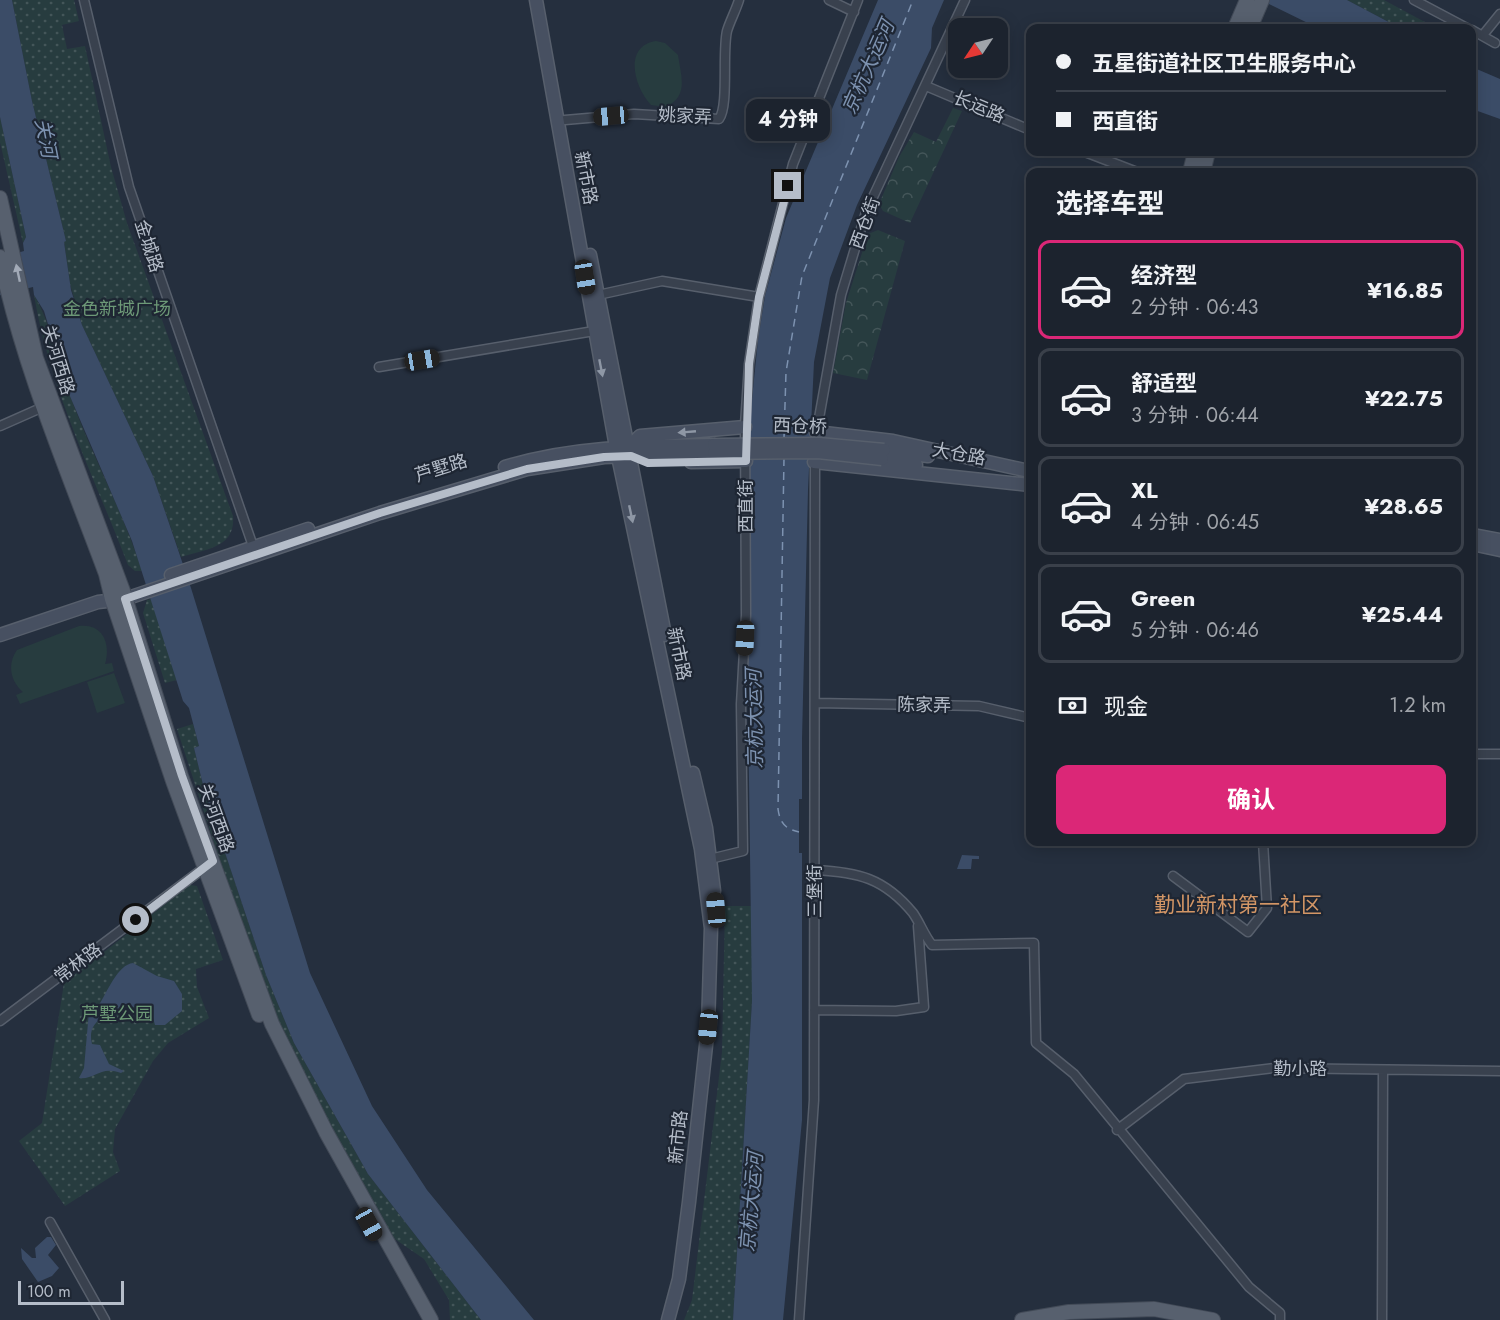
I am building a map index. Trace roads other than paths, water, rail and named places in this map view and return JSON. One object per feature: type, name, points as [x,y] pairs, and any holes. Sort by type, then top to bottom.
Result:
[{"type":"main road","points":[[1237,24],[1247,0]]},
{"type":"main road","points":[[1252,24],[1262,0]]},
{"type":"main road","points":[[0,198],[18,306]]},
{"type":"main road","points":[[0,257],[18,306]]},
{"type":"main road","name":"关河西路","points":[[18,306],[43,407],[106,574],[120,596]]},
{"type":"main road","name":"关河西路","points":[[18,306],[120,596],[209,864],[244,979],[280,1063],[421,1320]]},
{"type":"main road","name":"关河西路","points":[[209,864],[268,1014],[294,1071],[431,1320]]},
{"type":"main road","points":[[1022,1320],[1069,1312],[1154,1309],[1181,1318],[1208,1317],[1213,1320]]},
{"type":"street","name":"金城路","points":[[84,0],[129,187],[254,550]]},
{"type":"street","name":"新市路","points":[[536,0],[594,331],[624,452],[710,859],[717,927],[715,1029],[684,1294],[676,1320]]},
{"type":"street","name":"新市路","points":[[543,0],[598,295],[624,452],[701,849],[711,928],[708,1027],[692,1179],[679,1279],[668,1320]]},
{"type":"street","name":"姚家弄","points":[[565,120],[634,114],[719,119],[726,104],[723,82],[727,31],[739,0]]},
{"type":"street","points":[[829,0],[854,12]]},
{"type":"street","name":"西直街","points":[[710,859],[743,850],[741,705],[746,615],[745,427],[749,364],[759,297],[794,164],[858,0]]},
{"type":"street","name":"西仓街","points":[[814,462],[816,432],[841,295],[864,219],[965,0]]},
{"type":"street","points":[[1414,0],[1459,24]]},
{"type":"street","points":[[1483,35],[1500,14]]},
{"type":"street","points":[[1476,32],[1495,43]]},
{"type":"street","name":"长运路","points":[[926,86],[1026,128]]},
{"type":"street","points":[[1095,156],[1127,168]]},
{"type":"street","points":[[598,295],[662,281],[759,297]]},
{"type":"street","points":[[379,367],[594,331]]},
{"type":"street","points":[[0,426],[43,407]]},
{"type":"street","points":[[745,427],[640,436],[624,452],[648,463],[746,461]]},
{"type":"street","points":[[816,432],[893,441],[1026,470]]},
{"type":"street","name":"西仓桥","points":[[714,449],[819,444],[883,454]]},
{"type":"street","name":"芦墅路","points":[[120,596],[529,459],[602,447],[624,452],[714,449]]},
{"type":"street","name":"大仓路","points":[[883,454],[1026,471]]},
{"type":"street","name":"大仓路","points":[[883,454],[1026,484]]},
{"type":"street","points":[[814,462],[1026,485]]},
{"type":"street","name":"三堡街","points":[[799,1320],[814,1100],[816,703],[814,462]]},
{"type":"street","points":[[1476,536],[1500,540]]},
{"type":"street","points":[[1476,545],[1500,550]]},
{"type":"street","points":[[0,635],[120,596]]},
{"type":"street","name":"陈家弄","points":[[816,703],[979,706],[1026,717]]},
{"type":"street","points":[[1476,754],[1500,754]]},
{"type":"street","points":[[1173,876],[1248,932],[1267,908],[1263,846]]},
{"type":"street","name":"常林路","points":[[0,1021],[209,864]]},
{"type":"street","points":[[815,870],[852,872],[869,878],[894,895],[918,921],[927,939],[938,946],[1034,944],[1036,1043],[1074,1074],[1117,1130],[1250,1287],[1280,1313],[1280,1320]]},
{"type":"street","points":[[814,1010],[896,1011],[924,1007],[918,921]]},
{"type":"street","name":"勤小路","points":[[1117,1130],[1184,1079],[1274,1068],[1500,1071]]},
{"type":"street","points":[[1382,1320],[1383,1070]]},
{"type":"street","points":[[50,1222],[105,1320]]},
{"type":"water","points":[[0,0],[12,0],[32,101],[66,241],[64,242],[71,290],[82,325],[153,476],[191,588],[310,973],[372,1106],[427,1190],[534,1320],[481,1320],[368,1174],[294,1043],[266,975],[205,793],[194,748],[199,746],[189,708],[183,701],[132,541],[69,394],[44,311],[34,295],[33,287],[0,295],[0,258],[24,251],[23,243],[26,237],[0,117]]},
{"type":"water","name":"京杭大运河","points":[[878,0],[944,0],[932,28],[931,48],[857,205],[830,278],[814,362],[808,490],[802,739],[802,1120],[783,1320],[733,1320],[752,1001],[748,707],[749,428],[758,340],[765,296],[786,218]]},
{"type":"water","points":[[1261,0],[1347,0],[1392,24],[1310,24]]},
{"type":"water","points":[[1476,69],[1500,79],[1500,119],[1476,110]]},
{"type":"water","points":[[962,855],[979,856],[979,859],[972,859],[971,869],[957,869]]},
{"type":"water","points":[[133,963],[157,976],[174,981],[182,994],[182,1011],[165,1025],[155,1025],[152,1014],[128,1005],[112,1016],[109,1012],[94,1025],[91,1034],[92,1044],[100,1045],[109,1064],[124,1071],[121,1073],[108,1071],[79,1078],[84,1068],[89,1011],[99,1005],[122,968]]},
{"type":"water","points":[[47,1237],[51,1237],[56,1245],[48,1255],[59,1268],[52,1276],[38,1282],[22,1259],[21,1248],[32,1258],[36,1258],[35,1248]]},
{"type":"district","name":"勤业新村第一社区","points":[[1238,905]]},
{"type":"water label","name":"关河","points":[[46,138]]},
{"type":"park label","name":"金色新城广场","points":[[117,309]]},
{"type":"park label","name":"芦墅公园","points":[[117,1014]]}]
